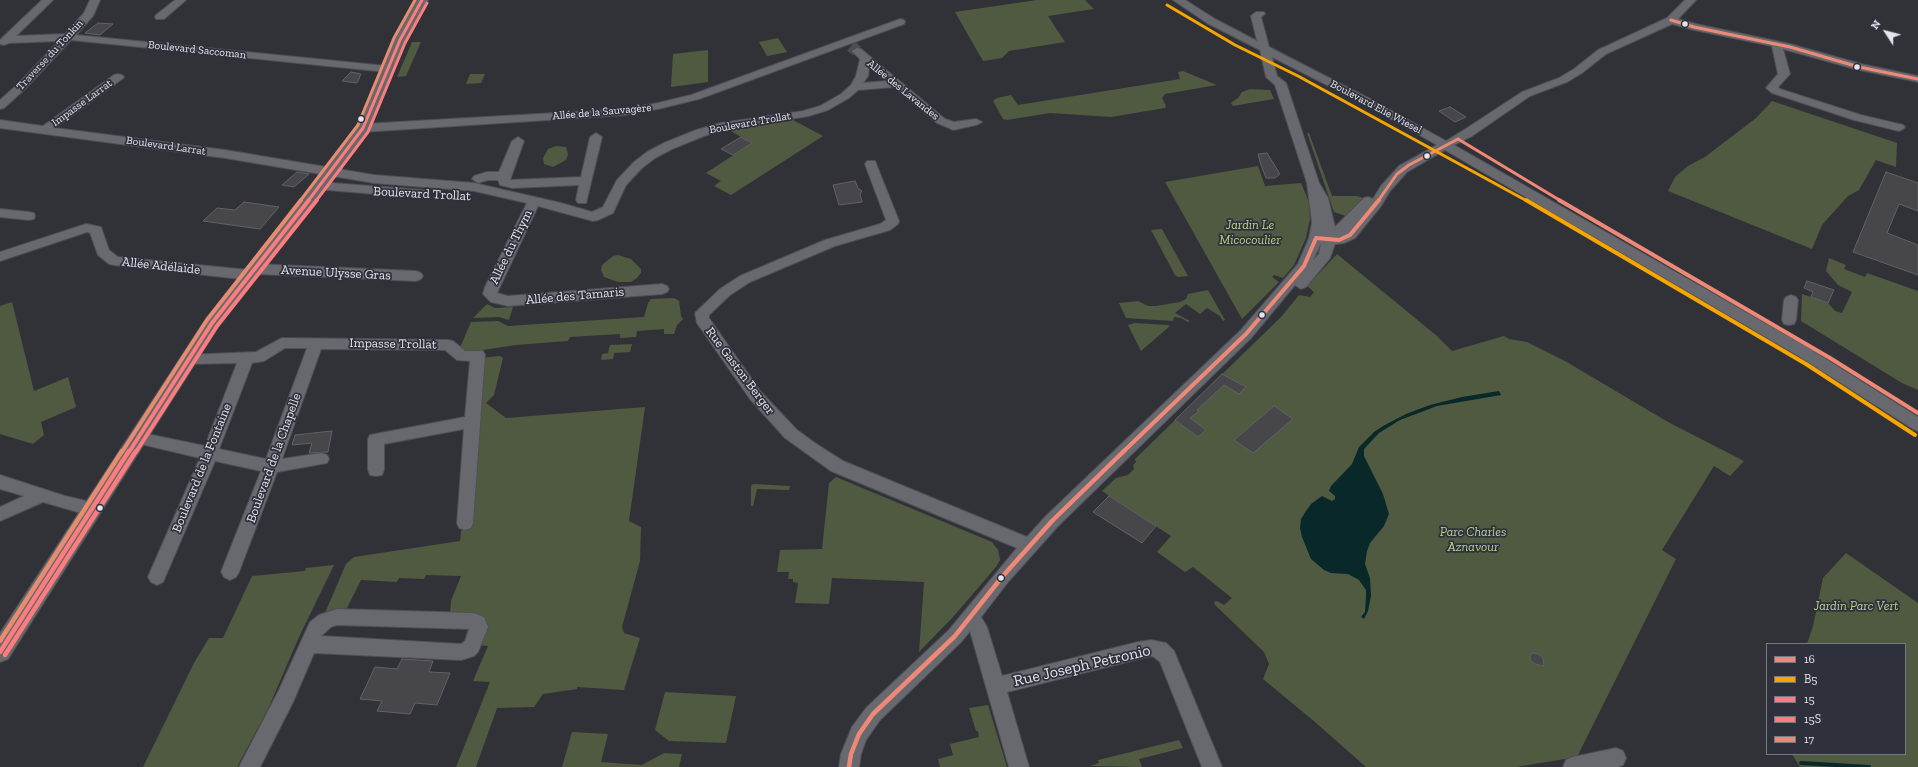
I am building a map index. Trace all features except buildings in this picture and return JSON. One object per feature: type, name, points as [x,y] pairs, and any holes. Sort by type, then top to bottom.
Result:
[{"type":"main road","points":[[0,652],[212,323],[332,171],[363,128],[404,31],[422,0]]},
{"type":"street","points":[[3,43],[48,0]]},
{"type":"street","name":"Traverse du Tonkin","points":[[0,106],[47,61],[89,14],[95,0]]},
{"type":"street","points":[[160,17],[181,0]]},
{"type":"street","name":"Boulevard Elie Wiesel","points":[[1178,0],[1211,21],[1268,46]]},
{"type":"street","name":"Boulevard Elie Wiesel","points":[[1190,0],[1370,103],[1450,144]]},
{"type":"street","points":[[1323,239],[1339,240],[1350,235],[1377,203],[1385,189],[1404,169],[1450,144],[1526,94],[1562,80],[1578,71],[1602,52],[1671,20],[1691,0]]},
{"type":"street","points":[[848,767],[851,754],[859,734],[872,714],[955,636],[1002,577],[1090,484],[1246,334],[1304,266],[1323,239],[1328,219],[1322,198],[1313,183],[1280,83],[1282,79],[1268,46],[1263,17],[1260,14],[1257,2]]},
{"type":"street","points":[[1671,20],[1694,27],[1777,44],[1868,69],[1918,79]]},
{"type":"street","name":"Allée de la Sauvagère","points":[[363,128],[625,112],[658,106],[695,97],[855,49],[900,22]]},
{"type":"street","name":"Boulevard Saccoman","points":[[3,43],[68,37],[387,69]]},
{"type":"street","points":[[1777,44],[1784,74],[1772,88],[1776,91],[1858,118],[1899,127]]},
{"type":"street","name":"Allée des Lavandes","points":[[855,49],[941,121],[953,126],[976,122]]},
{"type":"street","name":"Boulevard Trollat","points":[[332,171],[407,183],[471,184],[562,207],[593,217],[608,210],[621,183],[638,165],[668,146],[700,133],[721,127],[815,111],[834,103],[855,87],[862,76],[855,49]]},
{"type":"street","name":"Impasse Larrat","points":[[45,130],[118,77]]},
{"type":"street","points":[[855,87],[895,84]]},
{"type":"street","name":"Boulevard Larrat","points":[[0,124],[225,154],[332,171]]},
{"type":"street","points":[[582,200],[596,137]]},
{"type":"street","points":[[518,141],[504,176],[504,182],[512,184],[585,181]]},
{"type":"street","points":[[1450,144],[1782,333],[1918,417]]},
{"type":"street","points":[[1450,144],[1805,353],[1918,425]]},
{"type":"street","name":"Rue Gaston Berger","points":[[871,164],[893,221],[885,227],[823,246],[745,279],[719,297],[702,313],[702,320],[755,395],[771,414],[791,434],[837,466],[1030,546]]},
{"type":"street","points":[[471,184],[487,176],[504,176]]},
{"type":"street","name":"Boulevard Trollat","points":[[320,186],[500,199],[529,199]]},
{"type":"street","name":"Allée du Thym","points":[[490,294],[529,199]]},
{"type":"street","points":[[0,212],[29,216]]},
{"type":"street","name":"Allée Adélaïde","points":[[0,257],[86,228],[96,230],[103,252],[114,261],[252,272]]},
{"type":"street","name":"Avenue Ulysse Gras","points":[[252,272],[416,276]]},
{"type":"street","name":"Allée des Tamaris","points":[[490,294],[496,299],[508,301],[662,289]]},
{"type":"street","points":[[1789,320],[1791,300]]},
{"type":"street","name":"Impasse Trollat","points":[[189,359],[246,359],[259,357],[282,343],[448,345],[462,356],[478,355],[471,422],[465,523]]},
{"type":"street","name":"Boulevard de la Chapelle","points":[[230,572],[271,467],[316,343]]},
{"type":"street","name":"Boulevard de la Fontaine","points":[[158,577],[210,453],[246,359]]},
{"type":"street","points":[[376,470],[376,439],[471,422]]},
{"type":"street","points":[[138,438],[271,467],[321,459]]},
{"type":"street","points":[[0,482],[70,504],[92,509]]},
{"type":"street","points":[[0,514],[44,495]]},
{"type":"street","points":[[971,616],[978,627],[1020,767]]},
{"type":"street","points":[[249,767],[286,696],[316,628],[325,621],[337,617],[474,621],[478,623],[479,627],[472,646],[461,652],[309,644]]},
{"type":"street","name":"Rue Joseph Petronio","points":[[996,686],[1138,650],[1152,648],[1159,649],[1167,657],[1212,767]]},
{"type":"street","points":[[1573,767],[1616,758]]},
{"type":"green space","points":[[1037,0],[1085,0],[1094,9],[1048,16],[1065,42],[1009,51],[1002,58],[983,61],[955,12]]},
{"type":"green space","points":[[778,38],[787,52],[767,56],[759,42]]},
{"type":"green space","points":[[412,42],[421,42],[406,76],[397,77]]},
{"type":"green space","points":[[708,50],[708,82],[671,87],[673,54]]},
{"type":"green space","points":[[1183,71],[1217,85],[1165,94],[1162,98],[1166,106],[1165,108],[1111,117],[1050,113],[1007,120],[1003,119],[993,101],[997,98],[1011,95],[1018,105],[1180,79],[1178,72]]},
{"type":"green space","points":[[470,74],[485,74],[481,83],[466,84]]},
{"type":"green space","points":[[1250,89],[1270,90],[1274,99],[1233,106],[1231,103],[1238,98],[1242,92]]},
{"type":"green space","points":[[1772,101],[1897,143],[1896,167],[1876,160],[1859,190],[1848,196],[1822,225],[1812,249],[1668,191],[1675,177],[1688,166],[1705,157],[1756,118]]},
{"type":"green space","points":[[793,120],[823,136],[731,195],[714,186],[721,181],[706,173],[752,143],[729,130]]},
{"type":"green space","points":[[1307,133],[1309,133],[1332,196],[1357,196],[1363,198],[1346,216],[1334,212]]},
{"type":"green space","points":[[556,146],[566,147],[568,154],[566,160],[553,167],[544,164],[543,158],[548,149]]},
{"type":"green space","name":"Jardin Le Micocoulier","points":[[1258,166],[1265,186],[1301,183],[1309,202],[1310,219],[1306,238],[1294,265],[1283,278],[1274,275],[1272,277],[1279,282],[1242,319],[1165,182]]},
{"type":"green space","points":[[1162,229],[1188,276],[1178,277],[1175,275],[1151,230]]},
{"type":"green space","name":"Parc Charles Aznavour","points":[[1337,254],[1437,336],[1452,351],[1504,336],[1509,339],[1527,342],[1565,361],[1668,422],[1744,461],[1730,476],[1714,466],[1662,550],[1676,559],[1577,757],[1516,767],[1366,767],[1263,679],[1269,664],[1264,652],[1215,605],[1214,602],[1217,601],[1224,605],[1232,598],[1193,567],[1185,572],[1157,552],[1171,536],[1102,491],[1116,478],[1128,475],[1134,469],[1133,465],[1136,462],[1135,459],[1281,317],[1299,295],[1310,297],[1314,292],[1307,286]]},
{"type":"green space","points":[[618,255],[631,259],[641,269],[641,273],[631,282],[618,282],[604,277],[601,270],[602,265],[613,256]]},
{"type":"green space","points":[[1829,258],[1846,265],[1844,269],[1865,277],[1867,273],[1918,291],[1918,390],[1902,383],[1801,321],[1802,294],[1828,303],[1835,311],[1842,313],[1852,292],[1838,285],[1826,271]]},
{"type":"green space","points":[[1208,290],[1225,320],[1223,321],[1220,316],[1207,308],[1200,314],[1186,304],[1175,313],[1190,321],[1188,322],[1181,318],[1174,317],[1173,321],[1126,318],[1119,303],[1138,301],[1148,306],[1156,306],[1180,302],[1186,299],[1188,294]]},
{"type":"green space","points":[[674,298],[679,301],[681,316],[683,319],[677,325],[674,334],[664,334],[664,329],[637,331],[636,337],[620,338],[620,334],[570,337],[568,341],[516,345],[462,353],[459,350],[471,322],[498,321],[508,326],[644,317],[648,303],[651,299]]},
{"type":"green space","points":[[12,302],[34,391],[68,377],[76,407],[41,422],[44,435],[33,444],[0,434],[0,306]]},
{"type":"green space","points":[[487,304],[495,308],[513,307],[509,320],[499,317],[473,318]]},
{"type":"green space","points":[[1135,323],[1170,326],[1141,351],[1128,325]]},
{"type":"green space","points":[[632,344],[630,352],[614,353],[613,359],[601,360],[602,354],[608,353],[610,345]]},
{"type":"green space","points":[[500,356],[503,358],[494,395],[486,403],[506,418],[645,407],[629,521],[641,527],[640,561],[622,627],[624,633],[640,638],[624,690],[577,687],[577,689],[543,694],[534,707],[497,708],[476,767],[456,767],[490,682],[473,681],[488,646],[477,645],[483,627],[450,615],[451,601],[461,576],[426,575],[424,579],[399,578],[397,582],[361,580],[347,608],[325,613],[346,564],[354,557],[460,541],[481,358]]},
{"type":"green space","points":[[836,477],[992,542],[998,550],[1000,560],[996,567],[953,617],[919,652],[924,582],[832,578],[829,604],[795,603],[798,583],[793,582],[793,579],[788,579],[789,572],[777,572],[780,550],[822,549],[829,483]]},
{"type":"green space","points":[[753,484],[790,486],[789,490],[757,489],[753,506],[751,506],[751,486]]},
{"type":"green space","name":"Jardin Parc Vert","points":[[1846,553],[1918,603],[1918,767],[1800,767],[1793,755],[1906,755],[1906,643],[1807,643],[1813,626],[1823,578]]},
{"type":"green space","points":[[334,565],[299,637],[268,709],[237,767],[143,767],[194,663],[209,638],[223,638],[252,576],[305,571],[306,568]]},
{"type":"green space","points":[[665,692],[736,696],[726,743],[669,741],[655,730]]},
{"type":"green space","points":[[988,705],[1007,767],[940,767],[938,759],[953,755],[950,744],[979,737],[969,708]]},
{"type":"green space","points":[[572,732],[608,734],[601,762],[642,765],[664,753],[682,754],[679,767],[562,767]]},
{"type":"green space","points":[[1179,740],[1183,748],[1139,759],[1142,767],[1090,766],[1099,763],[1098,760]]},
{"type":"shaded area","points":[[1499,391],[1501,395],[1437,406],[1400,420],[1379,433],[1364,449],[1364,456],[1383,494],[1389,514],[1384,526],[1370,543],[1367,551],[1365,564],[1370,578],[1371,596],[1368,611],[1364,619],[1361,617],[1365,612],[1366,590],[1359,580],[1348,574],[1331,573],[1324,570],[1311,559],[1302,537],[1300,528],[1301,519],[1311,504],[1322,496],[1332,501],[1335,499],[1335,496],[1329,491],[1331,486],[1352,464],[1359,447],[1374,432],[1383,426],[1406,414],[1430,405],[1462,397]]},
{"type":"waterway","points":[[1801,763],[1869,767]]},
{"type":"tunnel","points":[[851,46],[857,51]]},
{"type":"transit line","name":"17","points":[[0,641],[207,320],[327,167],[358,125],[394,38],[415,0]]},
{"type":"transit line","name":"15","points":[[0,652],[212,323],[332,171],[363,128],[400,40],[422,0]]},
{"type":"transit line","name":"15S","points":[[5,655],[217,326],[337,175],[368,132],[405,43],[427,3]]},
{"type":"transit line","name":"B5","points":[[1167,5],[1235,45],[1298,76],[1531,203],[1806,364],[1915,435]]},
{"type":"transit line","name":"16","points":[[1671,20],[1694,27],[1790,47],[1859,67],[1918,79]]},
{"type":"transit line","name":"16","points":[[849,767],[851,754],[859,734],[873,714],[955,636],[1002,577],[1052,521],[1246,334],[1304,266],[1316,238],[1339,240],[1350,235],[1377,203],[1385,189],[1397,174],[1409,165],[1458,139],[1515,172],[1535,186],[1830,358],[1918,413]]}]
